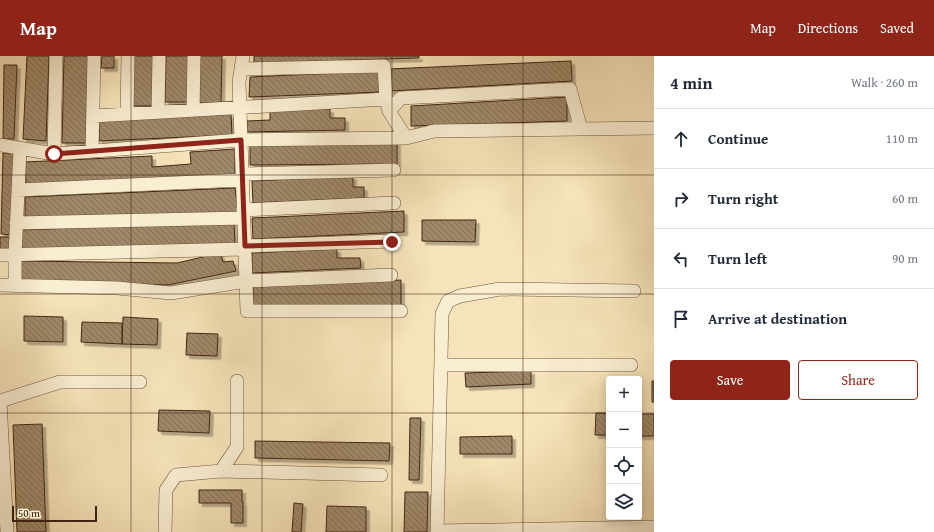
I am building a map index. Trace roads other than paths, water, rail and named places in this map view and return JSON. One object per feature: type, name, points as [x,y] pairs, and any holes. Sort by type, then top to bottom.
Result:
[{"type":"lane","points":[[54,154],[56,56]]},
{"type":"lane","points":[[92,151],[94,56]]},
{"type":"lane","points":[[127,114],[128,56]]},
{"type":"lane","points":[[158,112],[159,56]]},
{"type":"lane","points":[[192,110],[194,56]]},
{"type":"lane","points":[[243,56],[239,82],[247,311],[401,312]]},
{"type":"lane","points":[[241,69],[384,66],[388,105],[406,138]]},
{"type":"lane","points":[[93,116],[240,108],[388,105],[401,98],[570,90],[581,129]]},
{"type":"lane","points":[[0,145],[54,154],[241,140],[406,138],[434,131],[654,128]]},
{"type":"lane","points":[[15,286],[16,223],[20,149]]},
{"type":"lane","points":[[18,190],[394,170]]},
{"type":"lane","points":[[16,223],[243,214],[394,204]]},
{"type":"lane","points":[[0,255],[15,256],[392,242]]},
{"type":"lane","points":[[0,285],[117,288],[171,293],[246,281],[391,275]]},
{"type":"lane","points":[[634,291],[500,289],[460,296],[448,302],[442,314],[437,532],[654,527]]},
{"type":"lane","points":[[441,365],[631,365]]},
{"type":"lane","points":[[221,471],[237,446],[237,381]]},
{"type":"lane","points":[[4,524],[0,401],[60,382],[140,382]]},
{"type":"lane","points":[[165,532],[166,490],[176,475],[221,471],[381,475]]}]
